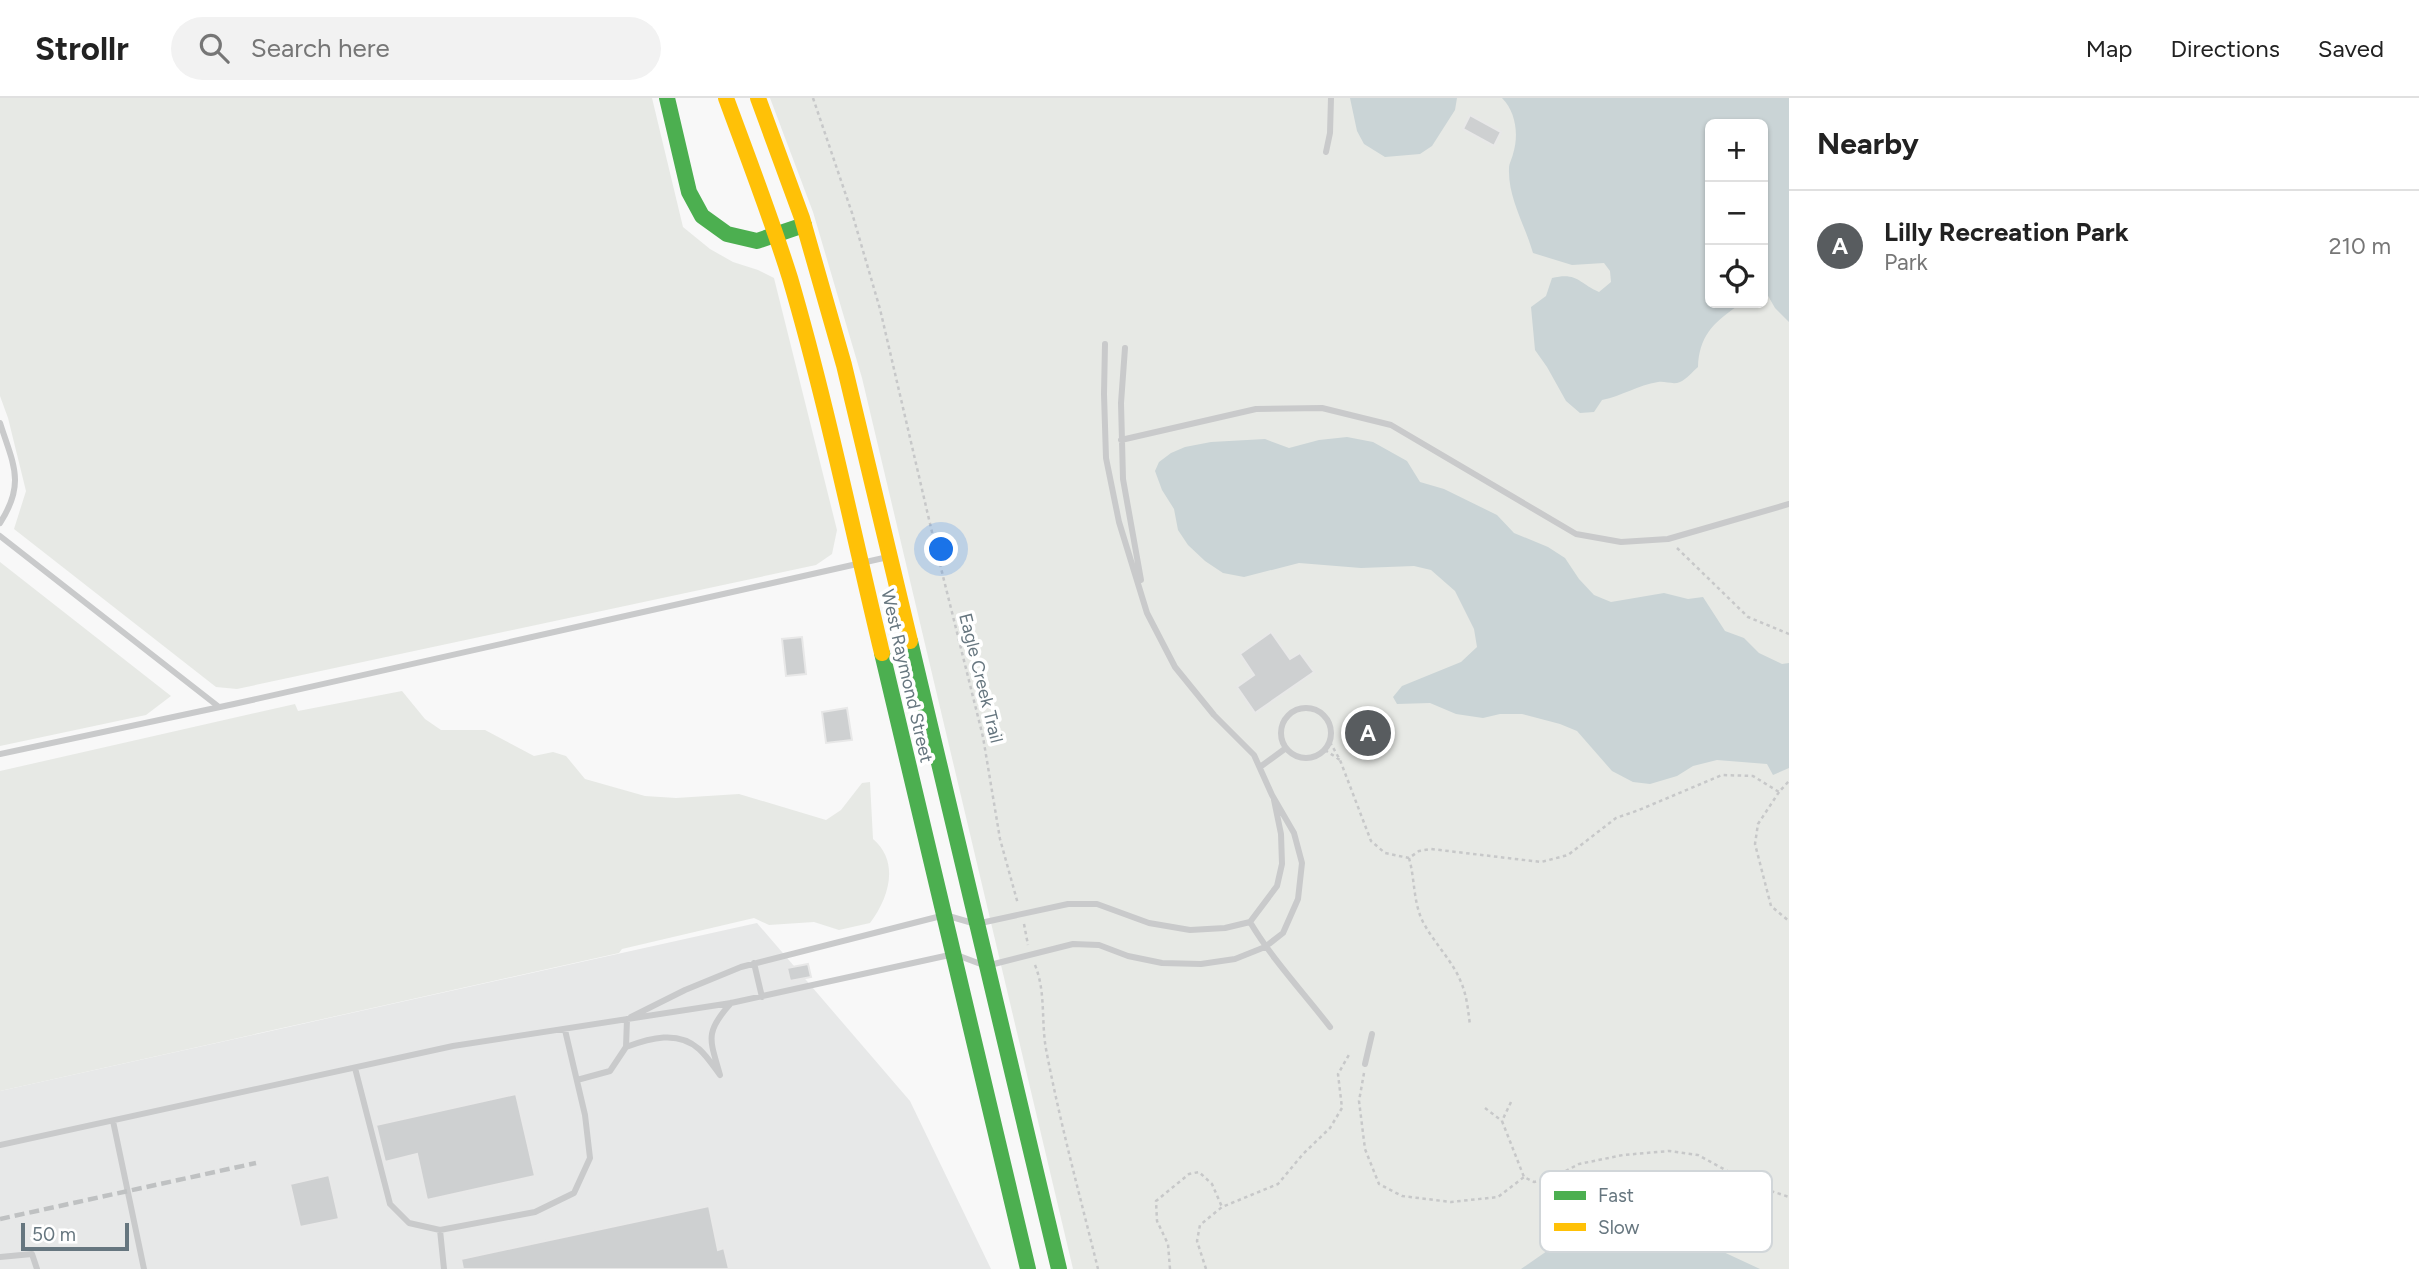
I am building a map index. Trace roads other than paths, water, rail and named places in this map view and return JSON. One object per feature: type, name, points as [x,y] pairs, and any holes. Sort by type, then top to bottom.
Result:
[{"type":"main road","points":[[667,98],[689,192],[702,216],[718,229],[757,241],[804,225]]},
{"type":"main road","name":"West Raymond Street","points":[[726,98],[776,235],[818,383],[1028,1269]]},
{"type":"main road","name":"West Raymond Street","points":[[758,98],[804,225],[844,365],[1059,1269]]},
{"type":"lane","points":[[1326,152],[1330,133],[1331,98]]},
{"type":"lane","points":[[0,1145],[453,1046],[731,1003],[954,954],[986,965],[1073,944],[1099,945],[1128,956],[1162,962],[1201,964],[1235,959],[1265,947],[1283,933],[1298,899],[1302,863],[1294,833],[1254,755],[1214,715],[1175,667],[1147,613],[1119,522],[1106,458],[1105,344]]},
{"type":"lane","points":[[1125,348],[1121,403],[1123,479],[1147,613]]},
{"type":"lane","points":[[1121,440],[1256,409],[1322,408],[1391,425],[1576,534],[1621,542],[1668,539],[1789,504]]},
{"type":"lane","points":[[0,423],[15,471],[15,495],[0,523]]},
{"type":"lane","points":[[0,536],[219,707]]},
{"type":"lane","points":[[0,754],[890,556]]},
{"type":"lane","points":[[1303,707],[1317,709],[1324,714],[1332,730],[1325,750],[1310,758],[1300,757],[1286,748],[1282,740],[1283,723],[1294,710],[1303,707]]},
{"type":"lane","points":[[1259,767],[1286,748]]},
{"type":"lane","points":[[627,1019],[685,990],[754,963],[944,915],[976,924],[1068,904],[1097,904],[1149,923],[1190,930],[1225,928],[1250,922],[1277,886],[1283,864],[1281,834],[1272,794]]},
{"type":"lane","points":[[1250,922],[1265,947],[1330,1027]]},
{"type":"lane","points":[[754,963],[762,997]]},
{"type":"lane","points":[[626,1046],[649,1038],[677,1037],[698,1048],[720,1075],[710,1040],[715,1021],[731,1003]]},
{"type":"lane","points":[[577,1080],[611,1071],[626,1046],[627,1019]]},
{"type":"lane","points":[[355,1068],[390,1204],[409,1223],[440,1230],[535,1212],[573,1193],[590,1158],[585,1115],[565,1030]]},
{"type":"lane","points":[[1365,1064],[1372,1034]]},
{"type":"lane","points":[[113,1121],[144,1269]]},
{"type":"lane","points":[[440,1230],[444,1269]]},
{"type":"lane","points":[[0,1257],[32,1254],[37,1269]]},
{"type":"railway","points":[[0,1219],[256,1163]]},
{"type":"place","name":"Lilly Recreation Park","points":[[1368,733]]}]
